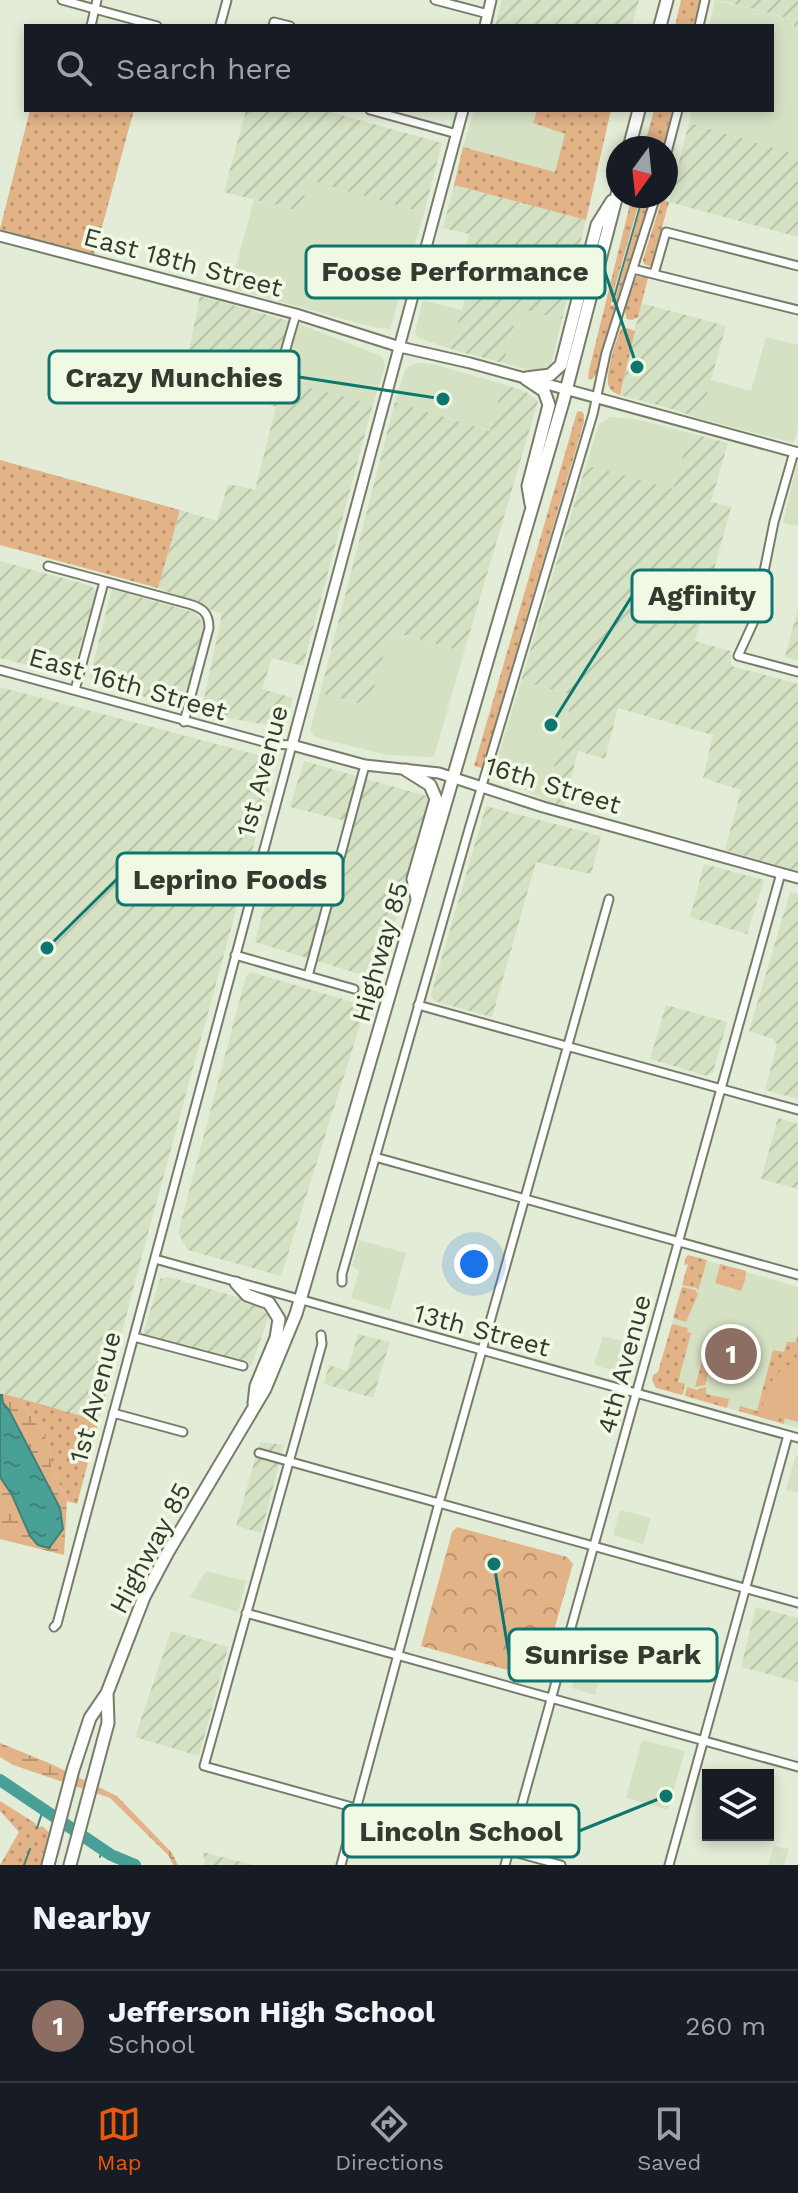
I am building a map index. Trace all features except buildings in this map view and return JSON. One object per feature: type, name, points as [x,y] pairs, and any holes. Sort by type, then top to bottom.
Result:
[{"type":"highway","points":[[661,24],[667,0]]},
{"type":"highway","points":[[632,136],[638,112]]},
{"type":"highway","points":[[526,378],[550,375],[561,365],[597,225],[608,208]]},
{"type":"highway","name":"Highway 85","points":[[48,1865],[90,1718],[107,1693],[144,1597],[253,1410],[276,1366],[301,1301],[567,390],[614,208]]},
{"type":"highway","points":[[526,378],[544,391],[549,405],[528,486],[532,508]]},
{"type":"highway","points":[[406,770],[430,785],[436,799],[413,879],[418,901]]},
{"type":"highway","points":[[236,1283],[247,1295],[269,1303],[279,1319],[276,1338],[256,1386],[253,1410]]},
{"type":"highway","name":"Highway 85","points":[[71,1862],[108,1723],[107,1693]]},
{"type":"main road","points":[[486,24],[491,0]]},
{"type":"main road","name":"1st Avenue","points":[[292,745],[462,112]]},
{"type":"main road","name":"East 18th Street","points":[[0,236],[796,452]]},
{"type":"main road","name":"16th Street","points":[[292,745],[365,765],[454,777],[558,812],[798,878]]},
{"type":"street","points":[[62,0],[96,4],[151,24]]},
{"type":"street","points":[[221,24],[227,0]]},
{"type":"street","points":[[435,0],[488,14]]},
{"type":"street","points":[[699,24],[705,0]]},
{"type":"street","points":[[91,24],[96,4]]},
{"type":"street","points":[[377,112],[457,134]]},
{"type":"street","points":[[671,136],[677,112]]},
{"type":"street","points":[[342,1282],[418,1005],[597,397],[606,353],[652,208]]},
{"type":"street","points":[[654,274],[666,232],[798,266]]},
{"type":"street","points":[[633,269],[798,310]]},
{"type":"street","points":[[274,390],[296,314]]},
{"type":"street","points":[[796,452],[774,522],[754,621],[738,656],[798,672]]},
{"type":"street","points":[[48,566],[189,604],[206,613],[209,628],[184,722]]},
{"type":"street","points":[[75,690],[104,582]]},
{"type":"street","name":"East 16th Street","points":[[0,670],[184,722],[271,744],[292,745]]},
{"type":"street","name":"1st Avenue","points":[[54,1627],[292,745]]},
{"type":"street","points":[[308,976],[365,765]]},
{"type":"street","name":"4th Avenue","points":[[505,1865],[781,873]]},
{"type":"street","points":[[341,1865],[609,899]]},
{"type":"street","points":[[235,955],[354,989]]},
{"type":"street","points":[[418,1005],[798,1110]]},
{"type":"street","points":[[375,1157],[798,1275]]},
{"type":"street","name":"13th Street","points":[[155,1259],[798,1438]]},
{"type":"street","points":[[321,1335],[322,1344],[204,1766],[561,1865]]},
{"type":"street","points":[[134,1337],[243,1366]]},
{"type":"street","points":[[113,1413],[183,1432]]},
{"type":"street","points":[[669,1865],[788,1435]]},
{"type":"street","points":[[259,1453],[798,1603]]},
{"type":"street","points":[[246,1613],[798,1767]]},
{"type":"shaded area","points":[[502,0],[639,0],[633,24],[496,24]]},
{"type":"shaded area","points":[[715,0],[795,20],[794,28],[798,30],[798,155],[689,123],[692,112],[774,112],[774,24],[709,24]]},
{"type":"shaded area","points":[[719,0],[798,0],[798,30],[794,28],[795,20]]},
{"type":"shaded area","points":[[245,112],[330,112],[442,143],[424,213],[309,180],[300,211],[224,192]]},
{"type":"shaded area","points":[[473,112],[536,112],[533,123],[565,134],[556,172],[463,147]]},
{"type":"shaded area","points":[[689,123],[798,155],[798,237],[678,204],[678,166]]},
{"type":"shaded area","points":[[308,179],[424,213],[390,329],[230,288],[254,200],[300,211]]},
{"type":"shaded area","points":[[454,185],[586,220],[562,319],[519,308],[503,363],[451,349],[469,283],[430,274],[438,252],[464,257],[469,234],[443,228]]},
{"type":"shaded area","points":[[200,296],[296,323],[283,381],[373,404],[303,666],[272,658],[262,689],[293,698],[283,728],[201,713],[222,614],[158,588],[180,510],[217,521],[228,484],[255,490],[276,407],[183,381]]},
{"type":"shaded area","points":[[423,300],[462,310],[451,349],[419,338],[415,332]]},
{"type":"shaded area","points":[[641,303],[726,326],[700,419],[620,395]]},
{"type":"shaded area","points":[[519,308],[562,319],[550,369],[541,373],[503,363]]},
{"type":"shaded area","points":[[296,323],[383,358],[385,366],[373,404],[283,381]]},
{"type":"shaded area","points":[[766,337],[798,345],[798,428],[794,443],[700,419],[710,380],[751,391]]},
{"type":"shaded area","points":[[417,363],[433,364],[503,384],[491,431],[395,402],[405,370]]},
{"type":"shaded area","points":[[503,384],[526,392],[538,401],[464,652],[390,631],[369,706],[320,693],[395,402],[490,431]]},
{"type":"shaded area","points":[[610,417],[635,419],[690,433],[673,490],[586,465],[599,424]]},
{"type":"shaded area","points":[[690,433],[728,443],[711,502],[731,507],[695,641],[731,651],[731,666],[798,684],[798,871],[725,850],[741,790],[703,778],[713,735],[618,708],[605,759],[578,751],[564,806],[545,800],[573,695],[521,681],[586,465],[673,489]]},
{"type":"shaded area","points":[[798,464],[798,526],[783,523]]},
{"type":"shaded area","points":[[0,561],[91,586],[96,591],[71,676],[0,658]]},
{"type":"shaded area","points":[[112,589],[196,613],[205,626],[189,690],[173,704],[94,684],[90,676]]},
{"type":"shaded area","points":[[798,608],[798,661],[785,657]]},
{"type":"shaded area","points":[[389,631],[464,652],[434,757],[388,755],[315,737],[310,731],[320,693],[369,706]]},
{"type":"shaded area","points":[[521,681],[573,695],[545,800],[497,776],[496,764]]},
{"type":"shaded area","points":[[0,687],[258,755],[272,778],[99,1421],[0,1393]]},
{"type":"shaded area","points":[[304,761],[430,797],[379,980],[255,942],[271,882],[325,898],[346,821],[290,807]]},
{"type":"shaded area","points":[[486,806],[601,836],[591,874],[536,862],[492,1017],[434,1001],[431,995]]},
{"type":"shaded area","points":[[704,864],[764,880],[747,934],[690,917]]},
{"type":"shaded area","points":[[790,892],[798,894],[798,1099],[765,1090],[777,1044],[773,1039],[749,1031]]},
{"type":"shaded area","points":[[251,972],[366,1006],[281,1276],[188,1250],[178,1233],[246,976]]},
{"type":"shaded area","points":[[666,1005],[727,1022],[713,1072],[707,1076],[650,1059]]},
{"type":"shaded area","points":[[778,1118],[798,1124],[798,1189],[761,1179]]},
{"type":"shaded area","points":[[359,1240],[406,1253],[390,1310],[351,1298],[359,1271],[352,1266]]},
{"type":"shaded area","points":[[691,1256],[798,1287],[798,1428],[655,1385]]},
{"type":"shaded area","points":[[169,1277],[257,1303],[269,1316],[251,1366],[142,1337],[160,1279]]},
{"type":"shaded area","points":[[358,1334],[390,1342],[373,1398],[324,1384],[329,1365],[347,1371]]},
{"type":"shaded area","points":[[603,1336],[634,1344],[625,1374],[594,1365]]},
{"type":"shaded area","points":[[260,1442],[284,1445],[261,1533],[236,1526]]},
{"type":"shaded area","points":[[798,1455],[798,1493],[786,1490]]},
{"type":"shaded area","points":[[620,1510],[651,1518],[643,1544],[613,1535]]},
{"type":"shaded area","points":[[206,1571],[246,1581],[238,1612],[190,1597]]},
{"type":"shaded area","points":[[756,1607],[798,1618],[798,1682],[741,1667]]},
{"type":"shaded area","points":[[171,1631],[228,1647],[199,1756],[135,1737]]},
{"type":"shaded area","points":[[583,1648],[606,1653],[595,1695],[572,1688]]},
{"type":"shaded area","points":[[642,1740],[685,1751],[668,1810],[626,1798]]},
{"type":"shaded area","points":[[774,1846],[789,1849],[784,1865],[768,1865]]},
{"type":"shaded area","points":[[203,1852],[253,1865],[205,1865]]},
{"type":"green space","points":[[681,0],[700,0],[694,24],[675,24]]},
{"type":"green space","points":[[29,112],[133,112],[94,256],[0,229]]},
{"type":"green space","points":[[536,112],[611,112],[586,220],[454,185],[463,147],[555,172],[565,134],[533,123]]},
{"type":"green space","points":[[653,112],[672,112],[666,136],[647,136]]},
{"type":"green space","points":[[629,208],[638,208],[613,294],[613,306],[641,208],[648,208],[596,375],[591,380],[588,378]]},
{"type":"green space","points":[[659,208],[667,208],[651,267],[643,260]]},
{"type":"green space","points":[[637,276],[648,278],[638,317],[632,320],[627,319],[625,308]]},
{"type":"green space","points":[[621,329],[635,331],[620,395],[609,387],[608,375]]},
{"type":"green space","points":[[581,411],[584,422],[482,768],[474,766],[577,412]]},
{"type":"green space","points":[[0,460],[180,510],[158,588],[0,545]]},
{"type":"green space","points":[[688,1255],[707,1260],[698,1291],[697,1288],[682,1285]]},
{"type":"green space","points":[[720,1264],[746,1271],[745,1280],[718,1273]]},
{"type":"green space","points":[[718,1273],[745,1280],[741,1291],[715,1283]]},
{"type":"green space","points":[[682,1287],[695,1290],[698,1294],[686,1322],[673,1318]]},
{"type":"green space","points":[[672,1324],[688,1328],[687,1332],[691,1333],[678,1382],[685,1384],[682,1395],[656,1388],[652,1380],[658,1372]]},
{"type":"green space","points":[[798,1333],[798,1391],[786,1408],[784,1424],[739,1411],[740,1406],[757,1411],[773,1350],[784,1352],[787,1342],[796,1342]]},
{"type":"green space","points":[[798,1351],[798,1422],[761,1412],[771,1382],[780,1371],[795,1362]]},
{"type":"green space","points":[[704,1354],[713,1356],[705,1385],[695,1387]]},
{"type":"green space","points":[[687,1387],[697,1390],[706,1387],[706,1394],[729,1399],[727,1408],[685,1396]]},
{"type":"green space","points":[[0,1393],[19,1398],[49,1443],[51,1465],[67,1501],[64,1555],[0,1539],[0,1477],[12,1495],[30,1536],[9,1410]]},
{"type":"green space","points":[[19,1398],[99,1421],[77,1504],[67,1501],[51,1465],[49,1443]]},
{"type":"green space","points":[[457,1527],[567,1557],[573,1564],[540,1679],[421,1646],[452,1532]]},
{"type":"green space","points":[[0,1743],[117,1796],[172,1853],[178,1865],[173,1865],[169,1856],[110,1798],[13,1765],[0,1757]]},
{"type":"green space","points":[[0,1801],[35,1823],[37,1828],[42,1826],[49,1832],[41,1865],[0,1865],[19,1832],[0,1811]]},
{"type":"water","points":[[0,1395],[60,1508],[63,1529],[49,1548],[38,1545],[30,1536],[12,1495],[0,1477]]},
{"type":"waterway","points":[[613,301],[640,208]]},
{"type":"waterway","points":[[0,1780],[111,1855],[135,1865]]},
{"type":"waterway","points":[[37,1828],[43,1810]]},
{"type":"waterway","points":[[24,1865],[30,1849]]},
{"type":"waterway","points":[[100,1857],[102,1850]]},
{"type":"place","name":"Foose Performance","points":[[637,367]]},
{"type":"place","name":"Crazy Munchies","points":[[443,399]]},
{"type":"place","name":"Agfinity","points":[[551,725]]},
{"type":"place","name":"Leprino Foods","points":[[47,948]]},
{"type":"place","name":"Jefferson High School","points":[[731,1354]]},
{"type":"place","name":"Sunrise Park","points":[[494,1564]]},
{"type":"place","name":"Lincoln School","points":[[666,1796]]}]
